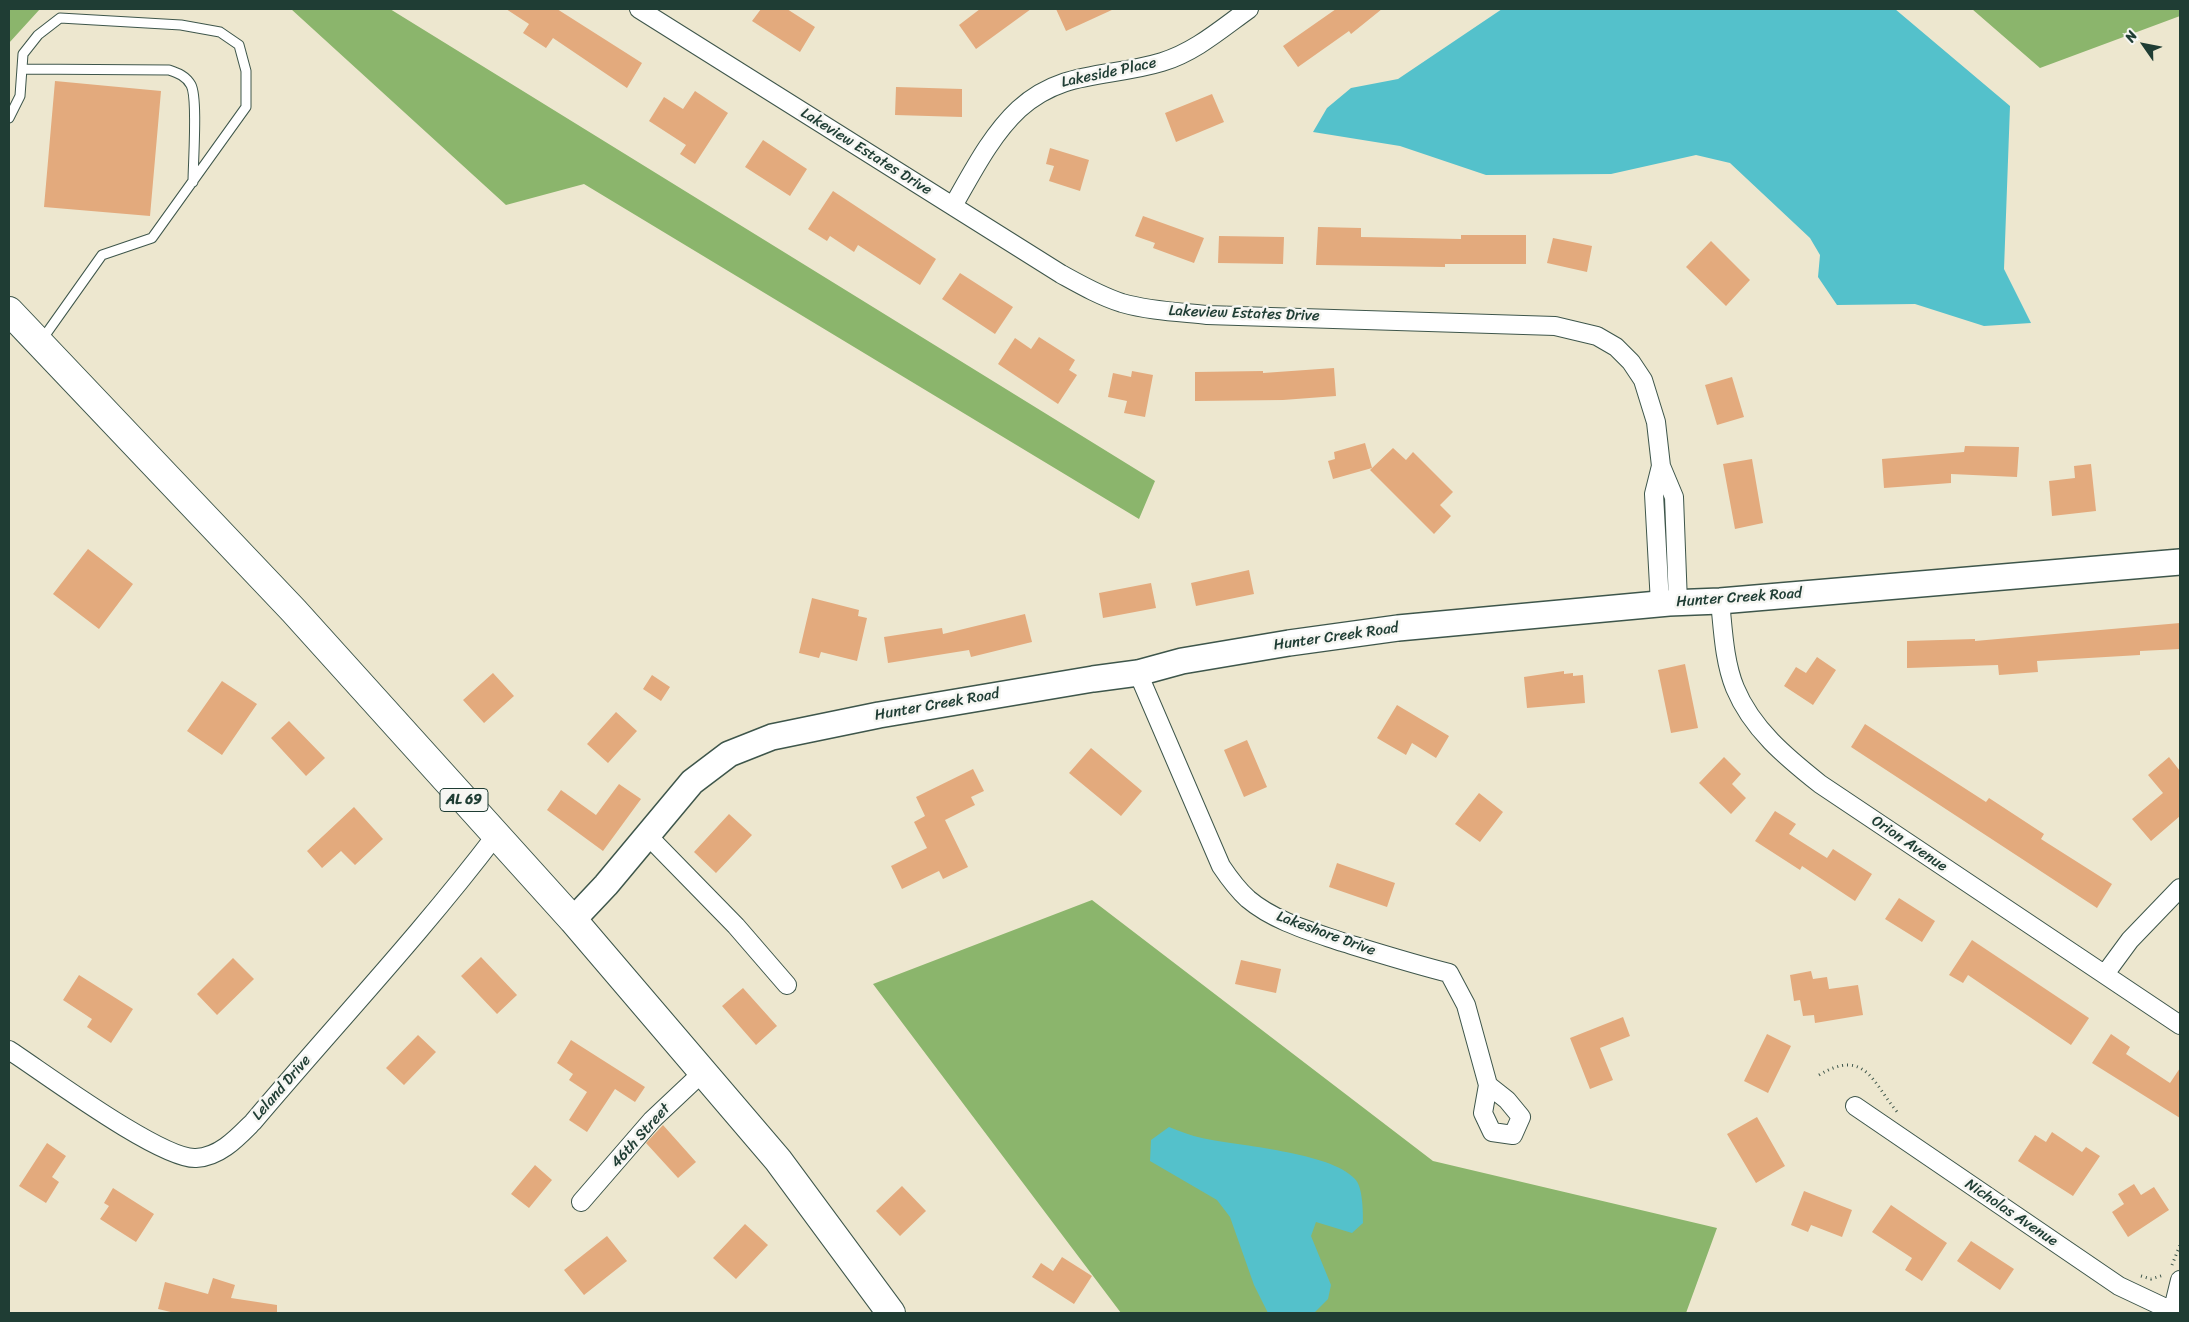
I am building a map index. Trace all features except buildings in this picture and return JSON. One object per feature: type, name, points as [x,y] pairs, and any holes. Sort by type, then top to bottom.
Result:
[{"type":"main road","name":"AL 69","points":[[9,311],[294,611],[573,920],[703,1072],[818,1211],[891,1313]]},
{"type":"main road","name":"Hunter Creek Road","points":[[573,920],[648,836],[677,798],[692,782],[729,754],[750,744],[772,737],[879,715],[1093,678],[1138,674],[1182,661],[1398,628],[1669,603],[1720,601],[2180,562]]},
{"type":"street","name":"Lakeview Estates Drive","points":[[639,9],[1061,274],[1100,295],[1142,308],[1208,315],[1556,326],[1598,336],[1616,347],[1631,362],[1643,380],[1656,422],[1661,466],[1654,494],[1669,603]]},
{"type":"street","name":"Lakeside Place","points":[[953,206],[980,158],[1019,109],[1036,96],[1054,85],[1075,78],[1160,63],[1180,56],[1200,45],[1249,9]]},
{"type":"street","name":"Orion Avenue","points":[[1720,601],[1725,645],[1734,687],[1756,724],[1786,757],[1820,784],[2071,954],[2105,974],[2180,1024]]},
{"type":"street","name":"Lakeshore Drive","points":[[1138,674],[1221,866],[1233,884],[1248,899],[1266,911],[1306,930],[1410,964],[1449,973],[1466,1006],[1488,1085]]},
{"type":"street","name":"Leland Drive","points":[[9,1050],[136,1134],[174,1154],[196,1158],[219,1152],[237,1138],[252,1122],[411,941],[454,891],[496,836]]},
{"type":"street","points":[[648,836],[736,926],[787,985]]},
{"type":"street","points":[[2105,974],[2130,940],[2180,888]]},
{"type":"street","name":"46th Street","points":[[581,1202],[652,1120],[703,1072]]},
{"type":"street","name":"Nicholas Avenue","points":[[1855,1106],[2119,1286],[2172,1312]]},
{"type":"street","points":[[2172,1312],[2175,1277]]},
{"type":"lane","points":[[9,118],[20,96],[23,54],[38,34],[60,18],[181,25],[220,32],[239,45],[246,71],[246,107],[152,238],[102,255],[40,343]]},
{"type":"lane","points":[[22,69],[169,70],[181,74],[191,86],[194,99],[193,182]]},
{"type":"path","points":[[1819,1075],[1835,1066],[1857,1066],[1872,1076],[1903,1119]]},
{"type":"path","points":[[2138,1274],[2151,1279],[2175,1277]]},
{"type":"green space","points":[[9,9],[40,9],[9,43]]},
{"type":"green space","points":[[291,9],[390,9],[1155,481],[1139,519],[584,184],[506,205]]},
{"type":"green space","points":[[1972,9],[2180,9],[2180,16],[2040,68]]},
{"type":"green space","points":[[1092,900],[1433,1161],[1717,1228],[1686,1313],[1121,1313],[873,984]]},
{"type":"water","points":[[1502,9],[1895,9],[2010,106],[2004,269],[2031,323],[1984,326],[1915,304],[1837,305],[1818,277],[1820,255],[1810,238],[1730,163],[1696,155],[1611,174],[1486,175],[1400,146],[1313,132],[1327,108],[1351,88],[1398,79]]},
{"type":"water","points":[[1169,1127],[1198,1137],[1306,1156],[1326,1162],[1343,1170],[1355,1179],[1360,1188],[1363,1223],[1352,1233],[1316,1222],[1311,1236],[1331,1285],[1328,1299],[1314,1313],[1268,1313],[1254,1285],[1230,1217],[1217,1200],[1150,1161],[1151,1140]]}]
